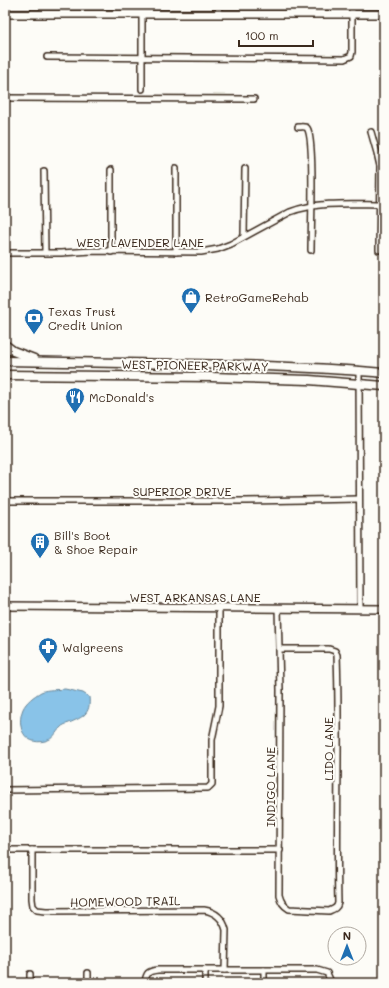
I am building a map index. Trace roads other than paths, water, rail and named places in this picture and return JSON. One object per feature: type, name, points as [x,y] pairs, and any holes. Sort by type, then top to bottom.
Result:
[{"type":"main road","points":[[5,345],[13,351],[44,362]]},
{"type":"main road","name":"WEST PIONEER PARKWAY","points":[[5,361],[278,366],[359,370],[384,373]]},
{"type":"main road","points":[[146,376],[149,364]]},
{"type":"main road","name":"WEST PIONEER PARKWAY","points":[[5,375],[210,377],[296,380],[384,386]]},
{"type":"street","points":[[218,14],[219,5]]},
{"type":"street","points":[[288,5],[288,13]]},
{"type":"street","points":[[47,57],[344,58],[351,56],[352,52],[352,5]]},
{"type":"street","points":[[5,14],[384,14]]},
{"type":"street","points":[[142,14],[142,89]]},
{"type":"street","points":[[5,98],[254,99]]},
{"type":"street","points":[[298,127],[307,128],[312,160],[311,250]]},
{"type":"street","points":[[371,132],[380,166],[382,204],[379,250]]},
{"type":"street","points":[[176,168],[176,252]]},
{"type":"street","points":[[244,236],[245,169]]},
{"type":"street","points":[[111,170],[111,252]]},
{"type":"street","points":[[44,171],[45,253]]},
{"type":"street","name":"WEST LAVENDER LANE","points":[[5,253],[210,251],[231,244],[300,208],[332,204],[382,204]]},
{"type":"street","points":[[359,370],[360,609]]},
{"type":"street","name":"SUPERIOR DRIVE","points":[[5,501],[251,501],[359,499]]},
{"type":"street","name":"WEST ARKANSAS LANE","points":[[5,606],[384,609]]},
{"type":"street","points":[[5,790],[208,788],[212,784],[212,740],[219,706],[219,608]]},
{"type":"street","name":"INDIGO LANE","points":[[278,608],[280,690],[279,896],[281,901],[289,909],[329,911],[335,909],[338,903]]},
{"type":"street","name":"LIDO LANE","points":[[279,649],[329,649],[335,651],[337,655],[338,903]]},
{"type":"street","points":[[5,850],[280,850]]},
{"type":"street","name":"HOMEWOOD TRAIL","points":[[32,850],[32,906],[38,910],[204,910],[212,912],[219,916],[226,930],[225,970]]},
{"type":"street","points":[[145,983],[146,976],[151,970],[317,970],[327,973],[330,983]]},
{"type":"street","points":[[205,970],[205,983]]},
{"type":"street","points":[[264,970],[264,983]]},
{"type":"street","points":[[30,974],[30,983]]},
{"type":"street","points":[[88,974],[88,983]]},
{"type":"water","points":[[65,689],[83,693],[89,697],[89,707],[85,714],[63,726],[48,740],[38,742],[27,738],[21,728],[21,715],[26,704],[33,697],[43,691]]},
{"type":"place","name":"RetroGameRehab","points":[[191,314]]},
{"type":"place","name":"Texas Trust Credit Union","points":[[34,335]]},
{"type":"place","name":"McDonald's","points":[[75,414]]},
{"type":"place","name":"Bill's Boot & Shoe Repair","points":[[40,559]]},
{"type":"place","name":"Walgreens","points":[[48,664]]}]
